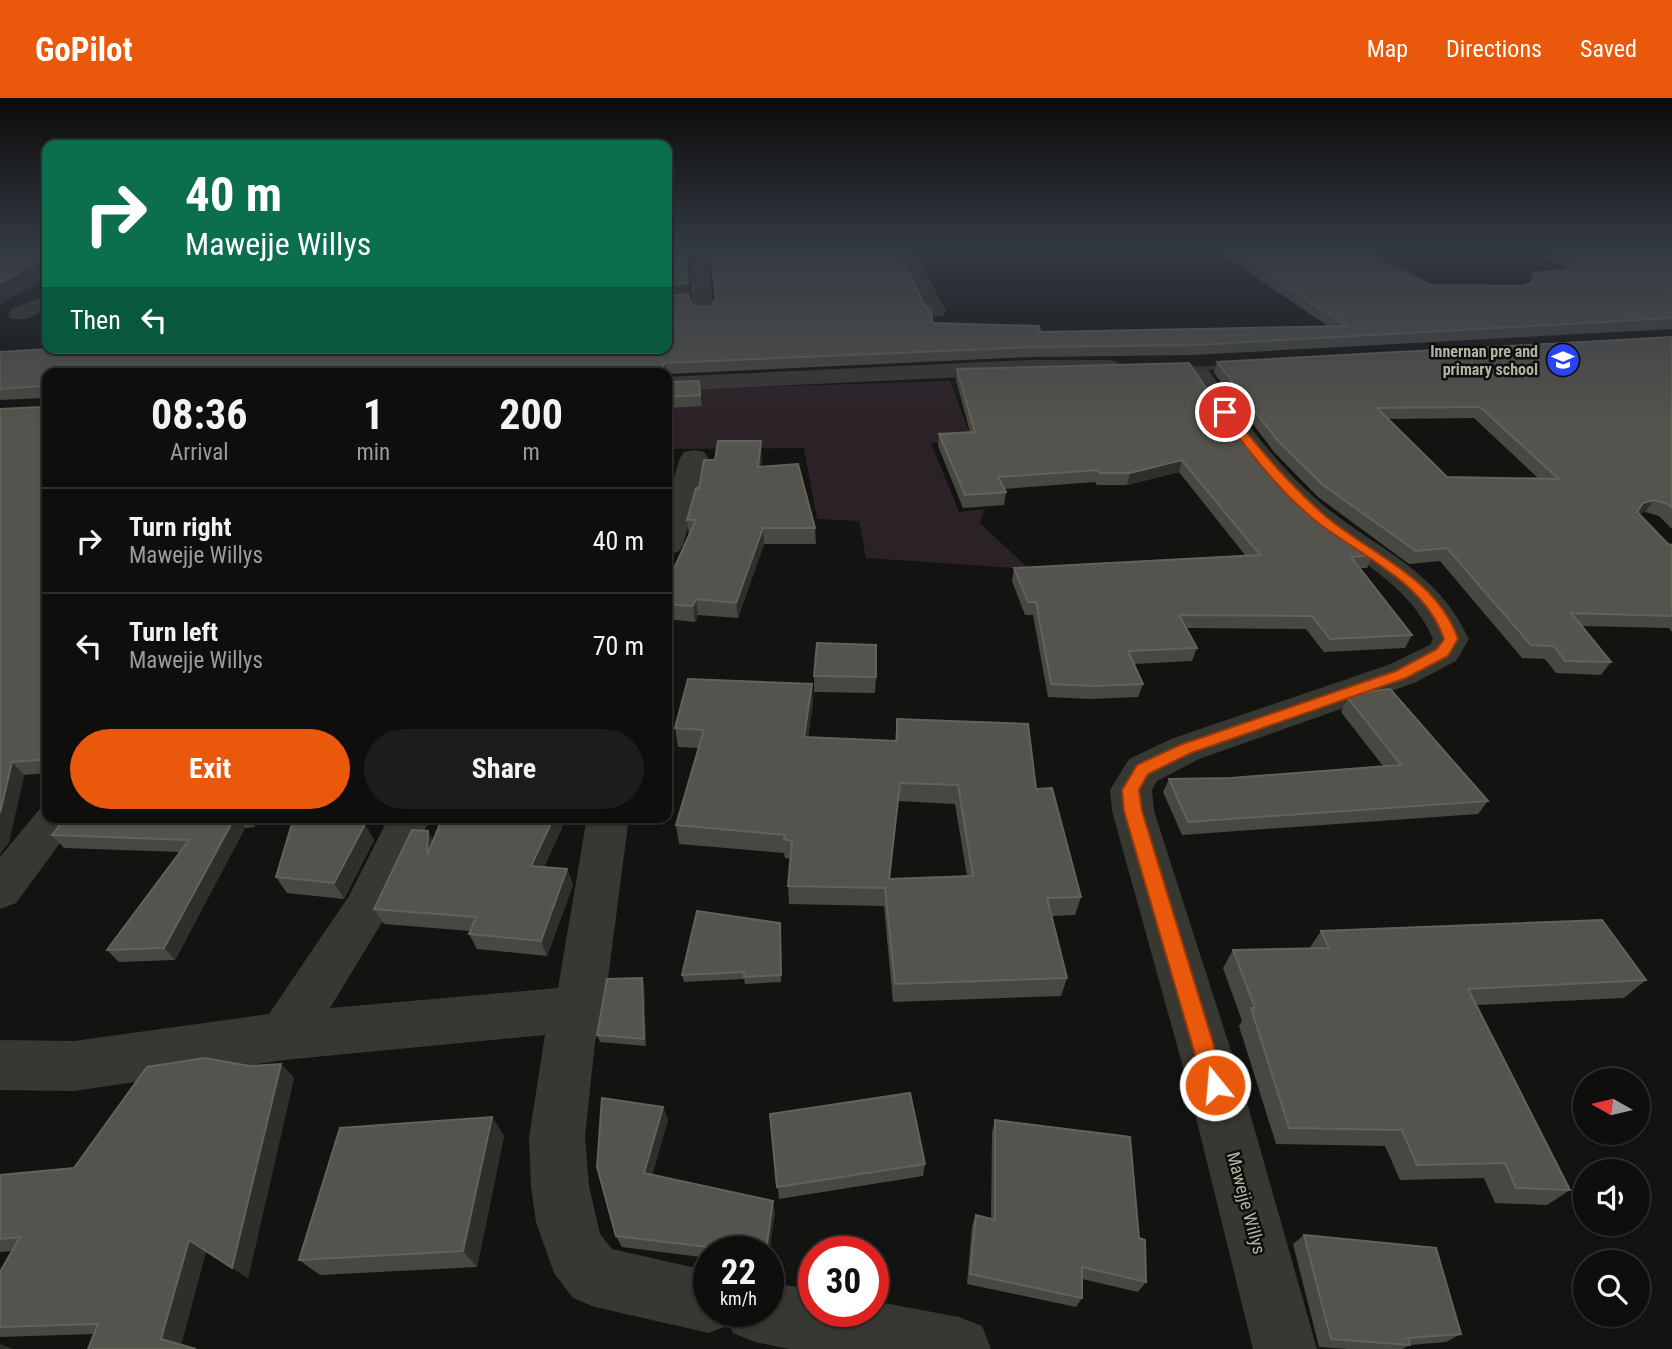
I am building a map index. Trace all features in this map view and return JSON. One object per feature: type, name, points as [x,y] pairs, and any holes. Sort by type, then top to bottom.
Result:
[{"type":"street","points":[[19,314],[38,304]]},
{"type":"street","points":[[703,304],[703,310]]},
{"type":"street","points":[[931,304],[934,311]]},
{"type":"street","points":[[672,384],[1011,368],[1126,367]]},
{"type":"street","name":"Mawejje Willys","points":[[1198,368],[1266,465],[1321,518],[1397,571],[1432,603],[1446,625],[1451,639],[1443,653],[1401,674],[1185,749],[1143,770],[1131,790],[1133,811],[1215,1085],[1285,1349]]},
{"type":"street","points":[[672,529],[694,458]]},
{"type":"street","points":[[0,890],[53,823]]},
{"type":"street","points":[[284,1036],[365,910],[407,823]]},
{"type":"street","points":[[607,823],[579,1009],[569,1042],[557,1138],[560,1186],[566,1222],[575,1252],[595,1276],[693,1298]]},
{"type":"street","points":[[0,1065],[74,1066],[284,1036],[579,1009]]},
{"type":"street","points":[[784,1316],[959,1349]]},
{"type":"shaded area","points":[[950,381],[972,439],[931,443],[959,512],[984,509],[980,523],[1029,569],[866,558],[859,521],[817,519],[804,448],[672,449],[672,390]]},
{"type":"building","points":[[672,304],[710,307],[712,304],[924,304],[930,308],[933,323],[1039,326],[1040,332],[1347,326],[1314,304],[1672,304],[1672,318],[1195,345],[1033,347],[665,363],[663,368],[42,368],[42,388],[0,389],[0,352],[42,349],[42,354],[672,354]]},
{"type":"building","points":[[1672,337],[1672,508],[1654,500],[1643,503],[1637,512],[1672,545],[1672,616],[1571,613],[1611,662],[1565,661],[1554,646],[1531,645],[1447,548],[1416,551],[1323,485],[1278,441],[1217,362]],"holes":[[[1480,407],[1559,479],[1447,477],[1377,408]]]},
{"type":"building","points":[[1189,363],[1239,436],[1281,484],[1316,515],[1373,555],[1351,557],[1412,635],[1330,639],[1312,616],[1179,615],[1197,648],[1128,651],[1143,684],[1051,684],[1036,602],[1028,602],[1014,568],[1260,555],[1182,460],[1130,473],[1100,473],[1098,470],[998,477],[1006,492],[965,495],[939,434],[975,432],[957,369]]},
{"type":"building","points":[[699,381],[700,395],[672,397],[672,382]]},
{"type":"building","points":[[42,405],[42,759],[12,762],[0,813],[0,409]]},
{"type":"building","points":[[718,441],[761,441],[758,467],[798,464],[815,528],[763,528],[736,603],[696,599],[693,606],[672,604],[672,573],[696,520],[687,520],[696,488],[699,488],[704,460],[715,460]]},
{"type":"building","points":[[817,643],[876,645],[876,677],[814,676]]},
{"type":"building","points":[[688,679],[812,684],[804,737],[897,741],[897,719],[1028,724],[1036,789],[1052,788],[1081,897],[1047,898],[1067,978],[895,984],[885,888],[788,886],[792,841],[784,839],[785,835],[676,825],[704,730],[675,728]],"holes":[[[900,783],[958,785],[973,876],[889,879]]]},
{"type":"building","points":[[1390,689],[1488,801],[1188,822],[1169,779],[1231,778],[1401,765],[1348,698]]},
{"type":"building","points":[[61,823],[232,823],[164,948],[107,950],[189,840],[52,835]]},
{"type":"building","points":[[292,823],[365,824],[334,883],[276,877]]},
{"type":"building","points":[[440,823],[551,823],[531,866],[567,869],[541,941],[469,934],[476,917],[374,909],[412,830],[428,831],[427,855]]},
{"type":"building","points":[[697,911],[780,923],[781,975],[744,977],[744,972],[682,975]]},
{"type":"building","points":[[1602,920],[1646,980],[1468,989],[1570,1190],[1516,1188],[1505,1163],[1417,1165],[1402,1130],[1289,1128],[1251,1008],[1255,1008],[1233,950],[1329,948],[1321,931]]},
{"type":"building","points":[[642,978],[644,1039],[597,1035],[607,979]]},
{"type":"building","points":[[205,1058],[249,1066],[281,1064],[232,1268],[189,1240],[161,1339],[196,1349],[88,1349],[98,1324],[0,1327],[0,1272],[20,1237],[0,1239],[0,1175],[74,1168],[147,1067]]},
{"type":"building","points":[[910,1093],[925,1164],[777,1187],[770,1114]]},
{"type":"building","points":[[602,1098],[663,1107],[644,1173],[773,1201],[768,1236],[693,1236],[693,1245],[616,1236],[597,1167]]},
{"type":"building","points":[[492,1117],[463,1251],[299,1260],[340,1128]]},
{"type":"building","points":[[995,1120],[1130,1137],[1139,1238],[1145,1240],[1146,1282],[1082,1267],[1082,1298],[970,1274],[976,1215],[995,1220]]},
{"type":"building","points":[[1304,1235],[1436,1248],[1461,1334],[1408,1338],[1410,1345],[1331,1339]]},
{"type":"waterway","points":[[1176,369],[1231,367]]},
{"type":"place","name":"Innernan pre and primary school","points":[[1563,360]]},
{"type":"route","points":[[1215,1085],[1133,811],[1131,790],[1143,770],[1185,749],[1401,674],[1443,653],[1451,639],[1446,625],[1432,603],[1397,571],[1321,518],[1266,465],[1225,412]]}]
